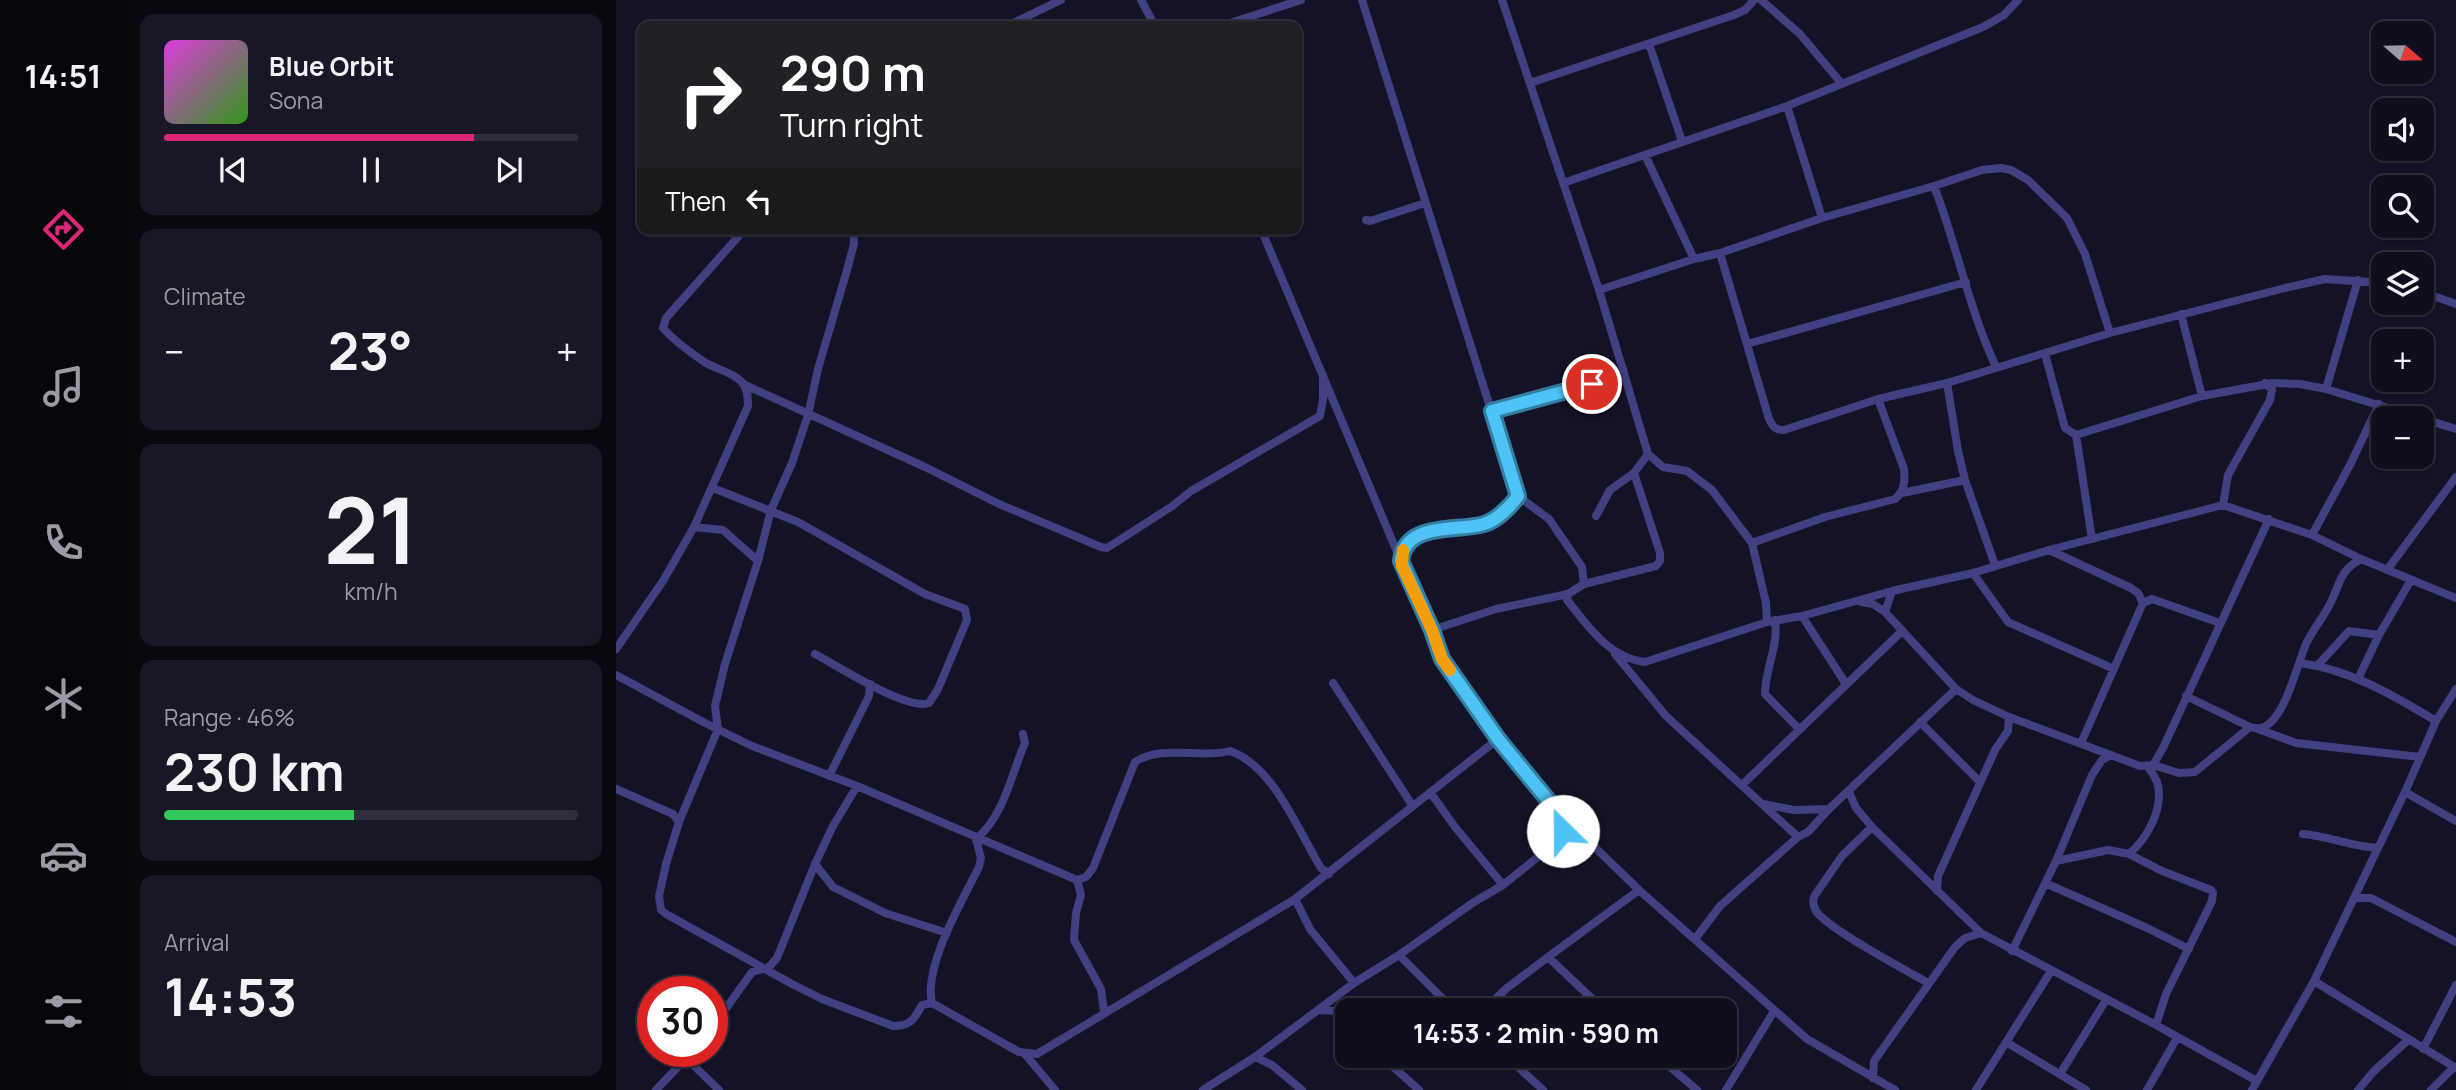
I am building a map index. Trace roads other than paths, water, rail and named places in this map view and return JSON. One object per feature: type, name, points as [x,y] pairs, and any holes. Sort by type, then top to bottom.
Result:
[{"type":"street","points":[[1017,21],[1061,0]]},
{"type":"street","points":[[1141,0],[1152,21]]},
{"type":"street","points":[[1233,21],[1278,3],[1301,0]]},
{"type":"street","points":[[1362,0],[1518,496],[1549,519],[1582,567],[1584,584]]},
{"type":"street","points":[[1502,0],[1599,290],[1648,454],[1663,467],[1686,471],[1713,490],[1752,543],[1775,642],[1766,675],[1765,694],[1799,729]]},
{"type":"street","points":[[1530,83],[1734,15],[1745,10],[1754,0]]},
{"type":"street","points":[[1761,0],[1800,34],[1842,84]]},
{"type":"street","points":[[1563,183],[1787,106],[1842,84],[1983,27],[2004,15],[2018,0]]},
{"type":"street","points":[[1649,44],[1682,141]]},
{"type":"street","points":[[1787,106],[1822,218]]},
{"type":"street","points":[[1645,155],[1694,258]]},
{"type":"street","points":[[1599,290],[1822,218],[1993,168],[2011,170],[2028,180],[2067,218],[2085,254],[2110,333]]},
{"type":"street","points":[[1934,186],[1980,332],[1996,367]]},
{"type":"street","points":[[1366,220],[1425,203]]},
{"type":"street","points":[[740,235],[666,318],[663,328],[671,338],[743,384],[999,504],[1101,547],[1107,548],[1191,491],[1320,416],[1323,375]]},
{"type":"street","points":[[853,235],[854,244],[818,369],[808,415],[792,463],[771,510],[758,561],[725,664],[715,715],[718,729],[679,822],[660,887],[661,910],[703,936],[822,999],[893,1026],[911,1023],[922,1005],[932,1003],[1026,1054],[1055,1090]]},
{"type":"street","points":[[1264,235],[1442,659],[1498,739],[1566,822],[1774,1011],[1807,1039],[1895,1090]]},
{"type":"street","points":[[1720,253],[1769,419],[1772,427],[1777,430],[2180,314],[2325,279],[2371,282]]},
{"type":"street","points":[[2326,389],[2358,280]]},
{"type":"street","points":[[1747,344],[1966,282]]},
{"type":"street","points":[[2434,296],[2456,304]]},
{"type":"street","points":[[2180,314],[2202,396]]},
{"type":"street","points":[[2045,354],[2065,428],[2076,436],[2092,539]]},
{"type":"street","points":[[1492,411],[1604,382],[1623,369]]},
{"type":"street","points":[[1947,383],[1965,480],[1995,565]]},
{"type":"street","points":[[2223,505],[2228,475],[2270,400],[2272,390],[2265,383]]},
{"type":"street","points":[[2076,436],[2202,396],[2265,383],[2300,384],[2326,389],[2456,429]]},
{"type":"street","points":[[616,649],[663,581],[713,488],[748,407],[748,396],[743,384]]},
{"type":"street","points":[[1878,399],[1904,469],[1902,493]]},
{"type":"street","points":[[2312,535],[2379,404]]},
{"type":"street","points":[[1596,516],[1611,489],[1634,473],[1648,454]]},
{"type":"street","points":[[1432,630],[1496,609],[1569,594],[1584,584],[1656,566],[1660,561],[1660,554],[1634,473]]},
{"type":"street","points":[[2387,570],[2456,477]]},
{"type":"street","points":[[1752,543],[1812,521],[1895,499],[1902,493],[1965,480]]},
{"type":"street","points":[[713,488],[771,510],[925,594],[965,609],[967,620],[938,689],[929,703],[922,706],[870,684],[815,654]]},
{"type":"street","points":[[1401,561],[1406,545],[1413,539],[1451,526],[1487,523],[1504,511],[1518,496]]},
{"type":"street","points":[[1614,653],[1645,662],[1771,621],[1802,616],[1892,591],[1973,573],[2049,550],[2223,505],[2312,535],[2361,559],[2456,598]]},
{"type":"street","points":[[2129,854],[2140,845],[2155,813],[2157,783],[2151,766],[2269,519]]},
{"type":"street","points":[[694,527],[723,530],[758,561]]},
{"type":"street","points":[[2049,550],[2130,588],[2138,593],[2143,603]]},
{"type":"street","points":[[1859,601],[1873,604],[1885,612],[1956,689],[1972,700],[2009,717],[2140,766],[2179,773],[2195,772],[2254,728],[2271,723],[2277,715],[2313,630],[2330,606],[2342,573],[2361,559]]},
{"type":"street","points":[[1973,573],[2008,622],[2114,668]]},
{"type":"street","points":[[2358,679],[2379,635],[2411,580]]},
{"type":"street","points":[[1885,612],[1892,591]]},
{"type":"street","points":[[1569,594],[1567,600],[1666,716],[1798,837]]},
{"type":"street","points":[[2081,743],[2143,603],[2152,599],[2220,623]]},
{"type":"street","points":[[1802,616],[1846,684]]},
{"type":"street","points":[[2318,665],[2349,631],[2379,635]]},
{"type":"street","points":[[1741,785],[1902,632]]},
{"type":"street","points":[[1636,679],[1645,662]]},
{"type":"street","points":[[2300,663],[2318,665],[2358,679],[2398,698],[2436,721]]},
{"type":"street","points":[[616,676],[752,746],[857,786],[1077,880],[1086,877],[1093,868],[1135,762],[1146,756],[1217,755],[1230,751],[1266,776],[1321,868],[1329,874]]},
{"type":"street","points":[[1333,683],[1412,805]]},
{"type":"street","points":[[830,776],[869,696],[870,684]]},
{"type":"street","points":[[1695,939],[1720,906],[1798,837],[1808,832],[1956,689]]},
{"type":"street","points":[[2252,1090],[2314,981],[2436,721],[2455,693]]},
{"type":"street","points":[[2186,696],[2254,728],[2296,743],[2420,757]]},
{"type":"street","points":[[705,723],[715,715]]},
{"type":"street","points":[[1937,891],[1938,876],[1995,750],[2008,731],[2009,717]]},
{"type":"street","points":[[1920,722],[1980,782]]},
{"type":"street","points":[[2271,723],[2273,735]]},
{"type":"street","points":[[976,839],[997,816],[1024,743],[1023,734]]},
{"type":"street","points":[[1026,1054],[1037,1054],[1104,1011],[1295,898],[1498,739]]},
{"type":"street","points":[[2012,951],[2056,861],[2092,775],[2102,760],[2111,755]]},
{"type":"street","points":[[728,1006],[752,972],[772,964],[781,950],[815,864],[833,826],[857,786]]},
{"type":"street","points":[[616,789],[673,814],[679,822]]},
{"type":"street","points":[[1430,792],[1503,885]]},
{"type":"street","points":[[1849,792],[1856,808],[1872,827],[1981,933],[2156,1025],[2257,1082]]},
{"type":"street","points":[[2405,792],[2456,821]]},
{"type":"street","points":[[1763,804],[1794,810],[1833,805],[1856,808]]},
{"type":"street","points":[[1559,840],[1566,822]]},
{"type":"street","points":[[1872,827],[1842,856],[1812,900],[1815,909],[1842,932],[1928,983]]},
{"type":"street","points":[[2303,834],[2321,835],[2351,845],[2378,848]]},
{"type":"street","points":[[1203,1090],[1255,1057],[1354,983],[1503,885],[1559,840],[1573,835],[1584,836]]},
{"type":"street","points":[[932,1003],[929,985],[947,933],[981,858],[976,839]]},
{"type":"street","points":[[2056,861],[2108,850],[2129,854],[2213,893],[2166,994],[2156,1025]]},
{"type":"street","points":[[815,864],[833,887],[885,913],[947,933]]},
{"type":"street","points":[[1924,878],[1938,876]]},
{"type":"street","points":[[1077,880],[1081,895],[1074,940],[1103,995],[1104,1011]]},
{"type":"street","points":[[2045,883],[2189,949]]},
{"type":"street","points":[[1497,998],[1639,890]]},
{"type":"street","points":[[1295,898],[1310,929],[1354,983]]},
{"type":"street","points":[[2354,898],[2371,898],[2456,942]]},
{"type":"street","points":[[1873,1078],[1874,1061],[1928,983],[1955,947],[1965,938],[1981,933]]},
{"type":"street","points":[[1399,955],[1442,998]]},
{"type":"street","points":[[1548,957],[1591,998]]},
{"type":"street","points":[[1976,1090],[2051,971]]},
{"type":"street","points":[[2314,981],[2455,1067],[2431,1090]]},
{"type":"street","points":[[2423,1049],[2456,985]]},
{"type":"street","points":[[1103,995],[1122,1001]]},
{"type":"street","points":[[2060,1074],[2106,1000]]},
{"type":"street","points":[[1318,1010],[1335,1011]]},
{"type":"street","points":[[1726,1090],[1774,1011]]},
{"type":"street","points":[[2147,1090],[2177,1038]]},
{"type":"street","points":[[2358,1090],[2374,1071],[2408,1040]]},
{"type":"street","points":[[2006,1042],[2086,1090]]},
{"type":"street","points":[[1036,1066],[1041,1051]]},
{"type":"street","points":[[1255,1057],[1272,1065],[1302,1090]]},
{"type":"street","points":[[1855,1067],[1874,1061]]},
{"type":"street","points":[[656,1090],[678,1067]]},
{"type":"street","points":[[699,1067],[719,1090]]},
{"type":"street","points":[[1394,1068],[1419,1090]]},
{"type":"street","points":[[1518,1068],[1537,1088]]},
{"type":"street","points":[[1671,1068],[1697,1090]]}]
